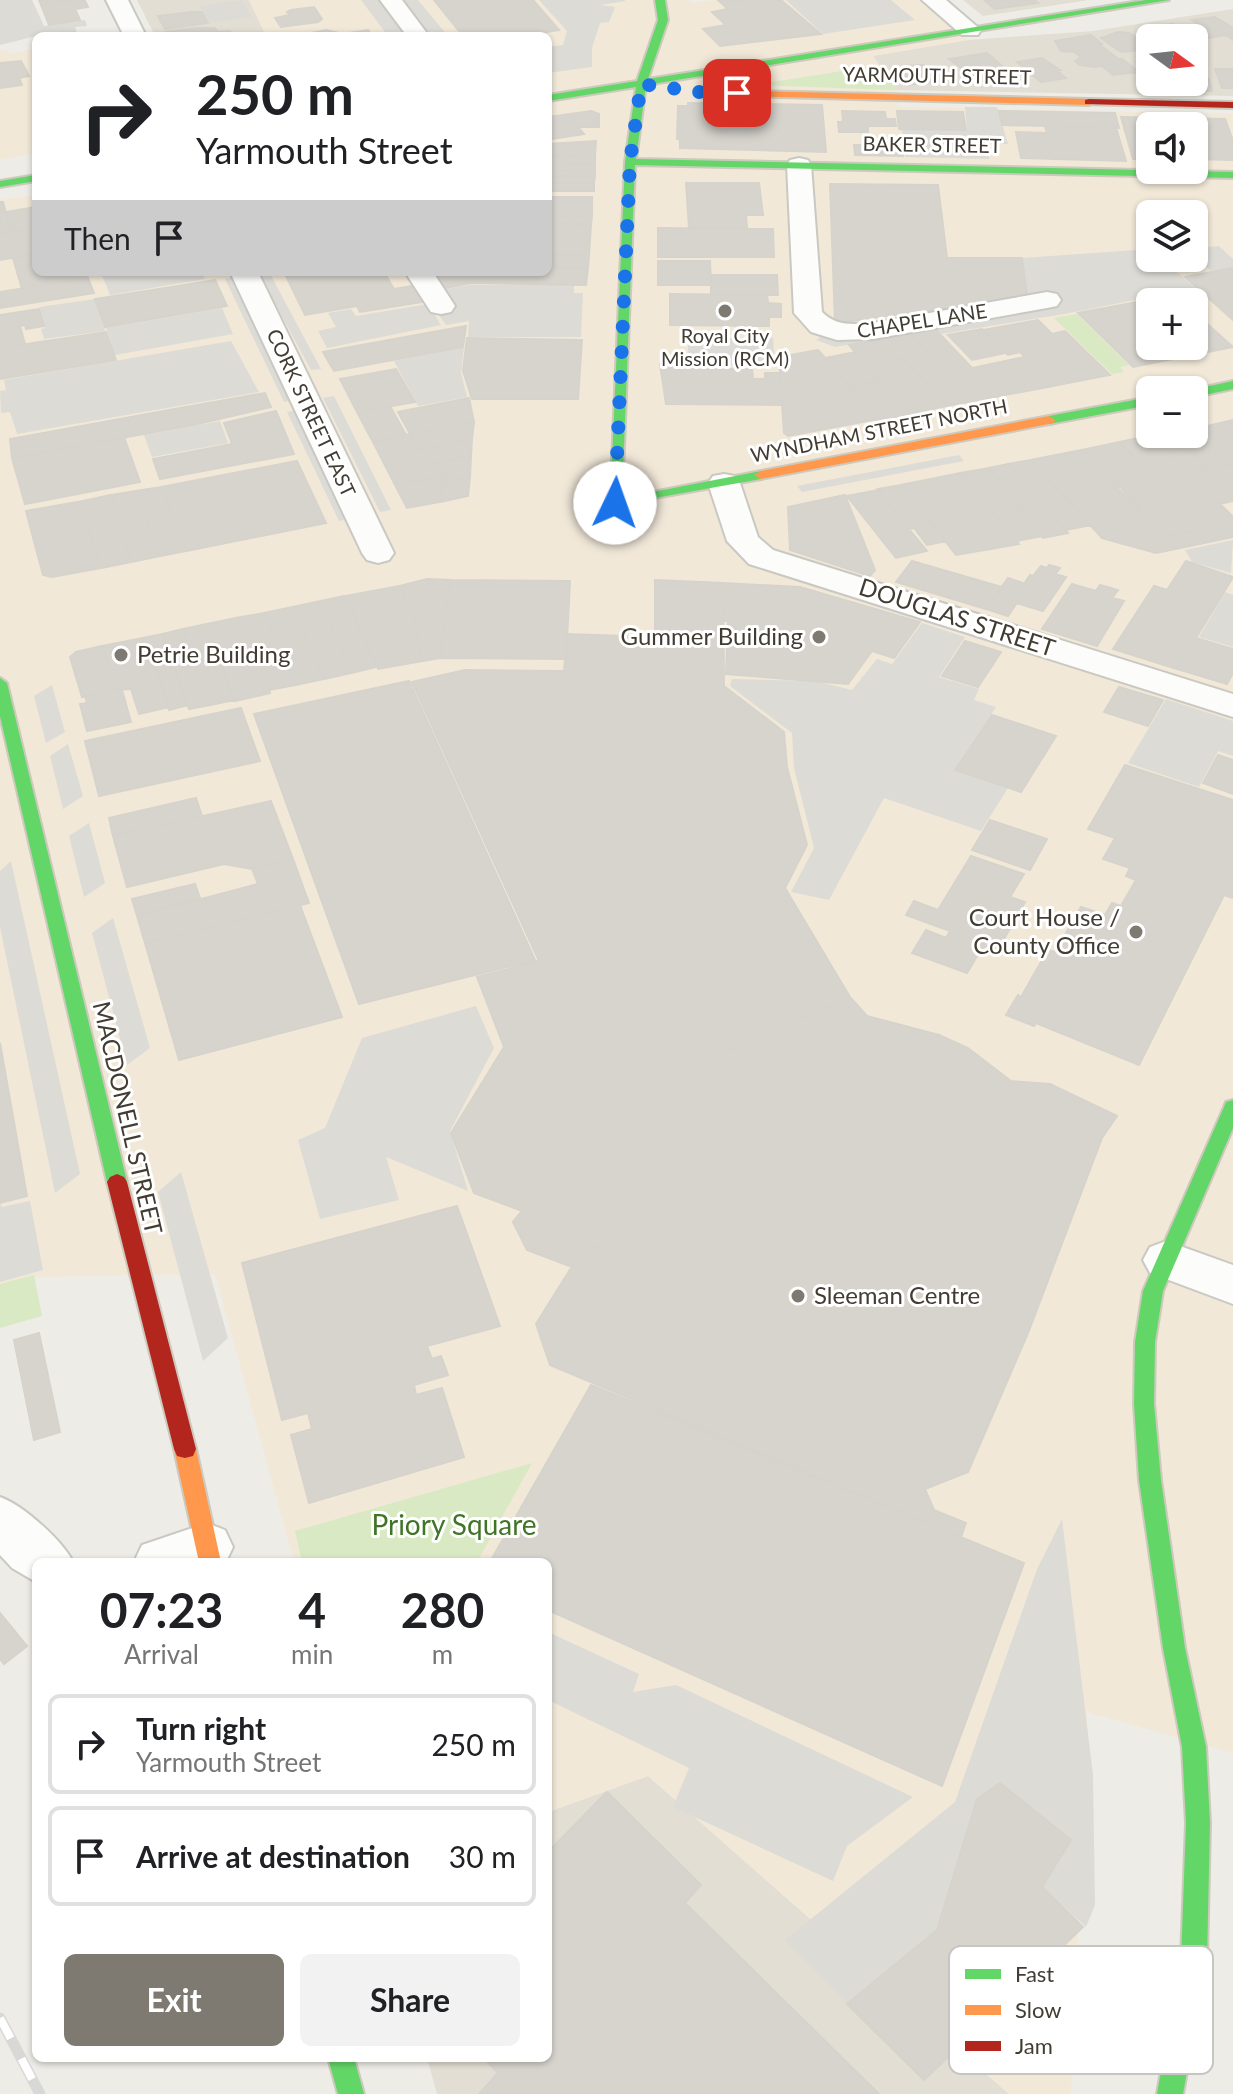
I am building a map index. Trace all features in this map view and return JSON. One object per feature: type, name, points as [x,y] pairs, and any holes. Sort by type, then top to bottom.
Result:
[{"type":"street","points":[[117,0],[133,32]]},
{"type":"street","points":[[391,0],[415,32]]},
{"type":"street","points":[[630,162],[641,84],[663,20],[660,0]]},
{"type":"street","points":[[933,0],[970,30]]},
{"type":"street","points":[[552,97],[1164,0]]},
{"type":"street","name":"YARMOUTH STREET","points":[[641,84],[706,93],[1233,105]]},
{"type":"street","name":"BAKER STREET","points":[[630,162],[1233,175]]},
{"type":"street","name":"WYNDHAM STREET NORTH","points":[[630,162],[615,503],[1136,404]]},
{"type":"street","name":"CHAPEL LANE","points":[[799,165],[808,313],[829,331],[844,334],[873,331],[1047,300]]},
{"type":"street","points":[[0,184],[32,179]]},
{"type":"street","name":"CORK STREET EAST","points":[[246,276],[378,553]]},
{"type":"street","points":[[422,276],[441,306]]},
{"type":"street","points":[[1208,390],[1233,385]]},
{"type":"street","name":"DOUGLAS STREET","points":[[724,483],[743,541],[761,557],[1233,706]]},
{"type":"street","name":"MACDONELL STREET","points":[[0,683],[103,1113],[123,1212],[190,1470],[193,1557]]},
{"type":"street","points":[[1194,1946],[1198,1823],[1194,1747],[1163,1575],[1150,1480],[1144,1404],[1145,1342],[1153,1291],[1233,1107]]},
{"type":"street","points":[[1166,1260],[1233,1285]]},
{"type":"street","points":[[0,1520],[41,1558]]},
{"type":"street","points":[[342,2062],[351,2094]]},
{"type":"street","points":[[1170,2094],[1174,2074]]},
{"type":"shaded area","points":[[0,0],[32,0],[44,26],[85,20],[87,26],[75,27],[77,32],[32,32],[32,37],[0,45]]},
{"type":"shaded area","points":[[137,0],[249,0],[264,32],[153,32]]},
{"type":"shaded area","points":[[242,0],[252,17],[210,23],[200,6]]},
{"type":"shaded area","points":[[249,0],[689,0],[692,3],[713,0],[920,0],[968,40],[873,56],[897,90],[898,107],[1137,112],[1136,184],[1208,184],[1208,113],[1233,114],[1233,1753],[1087,1712],[1077,1946],[949,1946],[949,2041],[648,1776],[552,1811],[552,1558],[293,1558],[215,1274],[35,1277],[0,1285],[0,200],[32,196],[32,276],[552,276],[552,32],[264,32]]},
{"type":"shaded area","points":[[361,0],[418,0],[445,32],[385,32]]},
{"type":"shaded area","points":[[539,0],[625,0],[600,5],[615,7],[609,22],[600,23],[592,48],[592,67],[552,72],[552,46],[563,45],[567,31]]},
{"type":"shaded area","points":[[786,0],[891,0],[915,20],[823,34]]},
{"type":"shaded area","points":[[963,0],[1089,0],[983,16]]},
{"type":"shaded area","points":[[1233,9],[1233,96],[1208,96],[1208,24],[1138,24]]},
{"type":"shaded area","points":[[1136,24],[1136,94],[897,90],[872,56],[968,40],[1093,31]]},
{"type":"shaded area","points":[[32,49],[32,154],[0,160],[0,51],[8,50],[10,54]]},
{"type":"shaded area","points":[[965,107],[997,107],[1008,144],[987,144],[989,159],[905,157],[902,129],[967,130]]},
{"type":"shaded area","points":[[1219,246],[1233,259],[1233,269],[1212,272],[1208,268],[1208,247]]},
{"type":"shaded area","points":[[1136,250],[1136,272],[1177,272],[1195,288],[1136,288],[1136,300],[941,334],[935,328],[835,347],[816,340],[829,331],[1027,297],[1022,258]]},
{"type":"shaded area","points":[[102,276],[204,276],[205,279],[110,295]]},
{"type":"shaded area","points":[[260,276],[271,276],[321,369],[311,370]]},
{"type":"shaded area","points":[[235,277],[296,400],[284,402],[225,279]]},
{"type":"shaded area","points":[[468,285],[574,285],[574,293],[583,293],[581,337],[468,337],[469,321],[446,325],[423,293]]},
{"type":"shaded area","points":[[95,299],[105,331],[44,339],[41,329],[45,328],[39,307]]},
{"type":"shaded area","points":[[428,304],[441,325],[327,348],[318,331],[336,327],[328,313],[351,309],[356,316]]},
{"type":"shaded area","points":[[222,308],[233,334],[115,355],[106,328]]},
{"type":"shaded area","points":[[688,337],[773,338],[775,366],[688,365]]},
{"type":"shaded area","points":[[231,341],[259,392],[17,434],[10,412],[1,413],[0,391],[6,390],[4,380]]},
{"type":"shaded area","points":[[464,347],[461,373],[467,397],[418,406],[394,361]]},
{"type":"shaded area","points":[[334,396],[391,510],[380,512],[323,398]]},
{"type":"shaded area","points":[[298,410],[350,519],[339,521],[287,412]]},
{"type":"shaded area","points":[[220,421],[228,443],[152,457],[144,435]]},
{"type":"shaded area","points":[[959,455],[964,461],[802,492],[797,486]]},
{"type":"shaded area","points":[[1233,540],[1231,573],[1192,562],[1185,550]]},
{"type":"shaded area","points":[[1225,592],[1233,595],[1233,647],[1199,637]]},
{"type":"shaded area","points":[[922,623],[965,637],[939,677],[979,689],[974,700],[996,707],[954,770],[1008,788],[981,831],[884,798],[829,900],[791,892],[814,848],[794,768],[792,733],[730,686],[732,679],[815,681],[852,690],[877,659],[892,664]]},
{"type":"shaded area","points":[[52,685],[65,732],[46,743],[34,696]]},
{"type":"shaded area","points":[[1166,699],[1233,721],[1233,756],[1218,751],[1199,787],[1128,763]]},
{"type":"shaded area","points":[[68,744],[83,796],[63,809],[50,756]]},
{"type":"shaded area","points":[[89,823],[105,883],[84,897],[69,836]]},
{"type":"shaded area","points":[[11,861],[80,1174],[55,1193],[0,927],[0,871]]},
{"type":"shaded area","points":[[113,918],[150,1048],[127,1065],[92,933]]},
{"type":"shaded area","points":[[476,1006],[494,1048],[450,1131],[468,1191],[386,1157],[399,1200],[320,1219],[298,1140],[325,1128],[362,1038]]},
{"type":"shaded area","points":[[181,1172],[228,1338],[203,1361],[158,1192]]},
{"type":"shaded area","points":[[30,1201],[43,1270],[0,1282],[0,1203],[2,1207]]},
{"type":"shaded area","points":[[1062,1519],[1093,1775],[1095,1905],[1086,1927],[1042,1887],[1070,1840],[1000,1783],[977,1799],[937,1930],[847,2004],[785,1940],[955,1802],[1037,1569]]},
{"type":"shaded area","points":[[552,1634],[639,1674],[633,1692],[676,1685],[913,1797],[847,1846],[833,1881],[673,1807],[689,1768],[552,1702]]},
{"type":"shaded area","points":[[648,1776],[949,2041],[949,2074],[986,2074],[1009,2094],[437,2094],[428,2062],[552,2062],[552,1811]]},
{"type":"shaded area","points":[[986,2074],[1072,2074],[1071,2094],[1009,2094]]},
{"type":"green space","points":[[880,65],[897,90],[754,85]]},
{"type":"green space","points":[[1077,314],[1129,365],[1120,367],[1124,372],[1112,374],[1054,318]]},
{"type":"green space","points":[[34,1275],[42,1316],[0,1328],[0,1284]]},
{"type":"green space","name":"Priory Square","points":[[532,1463],[479,1558],[301,1558],[295,1531]]},
{"type":"building","points":[[39,0],[85,1],[88,7],[75,9],[80,20],[49,25]]},
{"type":"building","points":[[434,0],[533,0],[559,30],[546,32],[460,32]]},
{"type":"building","points":[[781,0],[821,34],[720,46],[703,29],[726,25],[712,12],[728,9],[719,1]]},
{"type":"building","points":[[984,0],[1034,0],[1038,3],[995,9]]},
{"type":"building","points":[[314,7],[322,19],[318,22],[281,27],[275,18],[290,15],[287,12],[291,10]]},
{"type":"building","points":[[202,12],[208,23],[165,29],[158,16]]},
{"type":"building","points":[[1215,17],[1233,28],[1233,40],[1226,35],[1209,38],[1208,24],[1198,24],[1192,20]]},
{"type":"building","points":[[215,28],[218,32],[165,32]]},
{"type":"building","points":[[1118,32],[1129,33],[1136,37],[1136,50],[1121,52],[1101,38]]},
{"type":"building","points":[[1091,35],[1121,61],[1095,67],[1080,65],[1075,61],[1081,57],[1074,52],[1061,51],[1055,41]]},
{"type":"building","points":[[987,53],[1015,77],[980,81],[949,59]]},
{"type":"building","points":[[1042,58],[1066,78],[1041,82],[1017,62]]},
{"type":"building","points":[[1119,59],[1136,72],[1113,75],[1102,66],[1121,61]]},
{"type":"building","points":[[21,61],[29,76],[19,78],[22,85],[0,88],[0,63]]},
{"type":"building","points":[[924,65],[936,82],[907,85],[904,80],[897,81],[891,72],[909,69],[907,66]]},
{"type":"building","points":[[1215,69],[1233,69],[1233,88],[1222,88]]},
{"type":"building","points":[[688,103],[822,105],[826,152],[680,148],[680,139],[677,139],[678,106],[688,106]]},
{"type":"building","points":[[591,111],[599,114],[599,127],[578,127],[584,134],[552,139],[552,116]]},
{"type":"building","points":[[842,111],[885,112],[886,119],[895,119],[896,126],[868,126],[868,132],[839,132],[838,122],[843,122]]},
{"type":"building","points":[[897,111],[963,112],[966,130],[899,129]]},
{"type":"building","points":[[999,111],[1115,113],[1119,128],[1002,125]]},
{"type":"building","points":[[1121,117],[1136,117],[1136,159],[1133,159]]},
{"type":"building","points":[[1208,119],[1225,119],[1233,141],[1233,160],[1208,159]]},
{"type":"building","points":[[1045,126],[1116,128],[1126,161],[1021,158],[1016,132],[1047,133]]},
{"type":"building","points":[[596,141],[595,155],[552,157],[552,144]]},
{"type":"building","points":[[854,145],[902,145],[903,156],[855,155]]},
{"type":"building","points":[[595,155],[595,164],[568,164],[568,171],[559,171],[559,176],[552,176],[552,157]]},
{"type":"building","points":[[568,164],[595,164],[595,176],[559,176],[559,171],[568,171]]},
{"type":"building","points":[[552,176],[595,176],[594,183],[552,183]]},
{"type":"building","points":[[552,183],[594,183],[594,191],[552,191]]},
{"type":"building","points":[[686,183],[759,183],[763,215],[746,215],[747,228],[689,228]]},
{"type":"building","points":[[830,184],[938,185],[947,258],[1022,258],[1027,297],[835,323]]},
{"type":"building","points":[[552,197],[592,197],[592,216],[552,216]]},
{"type":"building","points":[[0,202],[3,202],[11,232],[0,233]]},
{"type":"building","points":[[32,208],[32,229],[11,232],[6,212]]},
{"type":"building","points":[[552,216],[592,216],[591,225],[552,224]]},
{"type":"building","points":[[552,224],[591,225],[589,255],[552,255]]},
{"type":"building","points":[[658,228],[773,229],[774,257],[658,257]]},
{"type":"building","points":[[32,229],[32,255],[0,260],[0,233]]},
{"type":"building","points":[[32,255],[32,276],[88,278],[22,289],[13,258]]},
{"type":"building","points":[[552,255],[589,255],[588,268],[552,268]]},
{"type":"building","points":[[658,261],[710,261],[711,285],[658,285]]},
{"type":"building","points":[[552,268],[588,268],[586,285],[470,283],[441,289],[433,276],[552,276]]},
{"type":"building","points":[[1232,268],[1233,320],[1208,298],[1208,288],[1197,288],[1185,277]]},
{"type":"building","points":[[711,275],[777,275],[778,295],[711,295]]},
{"type":"building","points":[[286,276],[386,276],[394,289],[417,285],[428,301],[360,312],[357,306],[305,315]]},
{"type":"building","points":[[88,278],[94,293],[0,308],[0,292]]},
{"type":"building","points":[[86,279],[94,293],[0,308],[0,292]]},
{"type":"building","points":[[215,280],[227,306],[105,327],[95,299]]},
{"type":"building","name":"Royal City Mission (RCM)","points":[[670,294],[767,295],[768,303],[781,304],[781,317],[769,317],[769,326],[670,325]]},
{"type":"building","points":[[1136,302],[1136,360],[1168,360],[1133,367],[1078,313]]},
{"type":"building","points":[[39,309],[44,326],[26,329],[25,325],[20,326],[25,344],[0,348],[0,315]]},
{"type":"building","points":[[1038,320],[1052,334],[1065,331],[1110,375],[1053,386],[1020,352],[1008,355],[984,330]]},
{"type":"building","points":[[1208,325],[1233,347],[1208,352]]},
{"type":"building","points":[[466,326],[463,347],[334,371],[323,352]]},
{"type":"building","points":[[935,329],[1000,396],[973,401],[910,334]]},
{"type":"building","points":[[982,329],[1006,353],[972,360],[948,335]]},
{"type":"building","points":[[106,332],[116,360],[0,379],[0,348]]},
{"type":"building","points":[[910,334],[973,401],[947,406],[904,359],[897,360],[878,340]]},
{"type":"building","points":[[467,338],[582,340],[578,399],[472,399],[463,371]]},
{"type":"building","points":[[878,340],[897,360],[904,359],[947,406],[910,414],[849,345]]},
{"type":"building","points":[[818,350],[878,419],[788,436],[784,433],[779,357]]},
{"type":"building","points":[[855,352],[880,381],[850,386],[826,358]]},
{"type":"building","points":[[1024,357],[1053,386],[1000,396],[972,368]]},
{"type":"building","points":[[660,364],[687,365],[688,368],[752,369],[753,379],[765,379],[765,373],[780,373],[782,405],[666,404]]},
{"type":"building","points":[[396,369],[415,402],[357,412],[340,379]]},
{"type":"building","points":[[880,381],[910,414],[879,420],[850,386]]},
{"type":"building","points":[[265,393],[271,407],[193,425],[186,407]]},
{"type":"building","points":[[469,398],[474,422],[410,434],[398,412]]},
{"type":"building","points":[[390,406],[406,435],[373,442],[357,412]]},
{"type":"building","points":[[186,407],[193,425],[12,458],[10,439]]},
{"type":"building","points":[[276,411],[294,454],[160,479],[153,459],[232,444],[224,423]]},
{"type":"building","points":[[1233,420],[1233,467],[1208,443],[1208,426]]},
{"type":"building","points":[[474,422],[472,439],[419,450],[410,434]]},
{"type":"building","points":[[410,434],[419,450],[408,452],[423,480],[395,485],[373,442]]},
{"type":"building","points":[[124,437],[140,482],[25,504],[12,458]]},
{"type":"building","points":[[1136,438],[1136,448],[1165,448],[1233,517],[1233,537],[1176,549],[1164,537],[1203,529],[1119,442]]},
{"type":"building","points":[[472,439],[471,456],[416,467],[408,452]]},
{"type":"building","points":[[1119,442],[1203,529],[1164,537],[1086,449]]},
{"type":"building","points":[[1208,443],[1230,464],[1208,469],[1187,448],[1208,448]]},
{"type":"building","points":[[1165,448],[1187,448],[1208,469],[1190,473]]},
{"type":"building","points":[[1086,449],[1122,487],[1117,488],[1176,549],[1156,553],[1102,538],[1031,460]]},
{"type":"building","points":[[471,456],[470,477],[442,482],[446,475],[423,480],[416,467]]},
{"type":"building","points":[[1031,460],[1091,525],[1066,530],[1008,464]]},
{"type":"building","points":[[297,461],[326,523],[186,551],[161,487]]},
{"type":"building","points":[[1008,464],[1068,533],[1043,538],[1016,507],[1021,506],[989,468]]},
{"type":"building","points":[[1230,464],[1233,467],[1233,501],[1220,504],[1190,473]]},
{"type":"building","points":[[989,468],[1021,506],[1016,507],[1042,536],[1017,541],[960,473]]},
{"type":"building","points":[[960,473],[1019,544],[956,555],[901,485]]},
{"type":"building","points":[[446,475],[440,502],[407,508],[395,485]]},
{"type":"building","points":[[470,477],[468,496],[440,502],[442,482]]},
{"type":"building","points":[[901,485],[946,541],[927,545],[914,528],[909,529],[878,489]]},
{"type":"building","points":[[161,487],[186,551],[160,556],[135,491]]},
{"type":"building","points":[[878,490],[927,551],[896,558],[847,496]]},
{"type":"building","points":[[135,491],[160,556],[131,562],[111,495]]},
{"type":"building","points":[[111,495],[131,562],[101,568],[78,502]]},
{"type":"building","points":[[845,495],[875,570],[870,576],[790,550],[788,507]]},
{"type":"building","points":[[78,502],[101,568],[52,577],[43,575],[26,511]]},
{"type":"building","points":[[912,561],[1002,587],[986,609],[896,582]]},
{"type":"building","points":[[1186,561],[1233,577],[1177,669],[1113,649],[1154,586],[1167,590]]},
{"type":"building","points":[[1049,565],[1060,568],[1055,574],[1066,577],[1043,611],[1016,603],[1029,585],[1024,584],[1030,575],[1033,576],[1041,566],[1047,568]]},
{"type":"building","points":[[1008,578],[1029,585],[1008,616],[986,609]]},
{"type":"building","points":[[427,579],[450,580],[440,658],[423,661],[415,627],[418,626],[400,586]]},
{"type":"building","points":[[450,580],[570,581],[566,659],[440,658]]},
{"type":"building","points":[[655,580],[723,583],[724,686],[784,732],[787,767],[807,845],[785,888],[850,997],[723,1053],[602,1248],[586,1244],[572,1267],[527,1250],[513,1222],[522,1211],[474,1193],[451,1133],[504,1047],[477,977],[539,961],[412,682],[465,670],[564,671],[567,634],[655,637]]},
{"type":"building","name":"Gummer Building","points":[[723,583],[800,587],[920,622],[894,658],[872,651],[848,684],[726,674],[728,621],[723,621]]},
{"type":"building","points":[[1072,584],[1096,591],[1100,585],[1118,590],[1112,598],[1124,601],[1097,646],[1042,629]]},
{"type":"building","points":[[400,586],[418,626],[415,627],[423,661],[378,669],[346,596]]},
{"type":"building","points":[[346,596],[376,667],[351,673],[321,601]]},
{"type":"building","points":[[321,601],[351,673],[324,679],[293,607]]},
{"type":"building","points":[[293,607],[324,679],[295,685],[264,613]]},
{"type":"building","points":[[264,613],[295,685],[269,690],[241,617]]},
{"type":"building","points":[[241,617],[270,693],[235,701],[207,624]]},
{"type":"building","points":[[207,624],[234,700],[210,705],[183,629]]},
{"type":"building","points":[[183,629],[210,705],[189,709],[163,634]]},
{"type":"building","points":[[163,634],[188,705],[169,710],[153,661],[141,664],[133,640]]},
{"type":"building","points":[[1196,638],[1233,649],[1233,673],[1227,684],[1177,669]]},
{"type":"building","name":"Petrie Building","points":[[133,640],[141,664],[110,671],[102,646]]},
{"type":"building","points":[[965,641],[1001,652],[978,687],[942,676]]},
{"type":"building","points":[[102,646],[116,690],[82,697],[70,657],[76,652]]},
{"type":"building","points":[[153,661],[169,707],[139,714],[131,689],[116,690],[110,671]]},
{"type":"building","points":[[409,681],[535,960],[359,1004],[254,714]]},
{"type":"building","points":[[1119,687],[1163,700],[1148,726],[1104,712]]},
{"type":"building","points":[[122,690],[131,722],[87,731],[80,704],[87,703],[85,696]]},
{"type":"building","points":[[241,708],[260,761],[99,796],[85,741]]},
{"type":"building","points":[[992,715],[1056,736],[1021,792],[955,770]]},
{"type":"building","points":[[1218,755],[1233,760],[1233,794],[1203,783]]},
{"type":"building","name":"Court House / County Office","points":[[1125,765],[1233,800],[1233,898],[1224,895],[1139,1065],[1036,1023],[1034,1026],[1006,1015],[1018,995],[1021,997],[1048,950],[1055,952],[1081,907],[1105,915],[1112,903],[1121,906],[1136,880],[1126,876],[1130,868],[1103,859],[1115,838],[1088,829]]},
{"type":"building","points":[[196,798],[202,816],[113,836],[109,818]]},
{"type":"building","points":[[271,801],[293,859],[252,869],[224,864],[127,887],[113,836]]},
{"type":"building","points":[[990,820],[1047,839],[1030,870],[972,850]]},
{"type":"building","points":[[971,856],[1024,874],[1010,897],[1025,902],[996,953],[982,948],[967,973],[912,953],[926,930],[946,938],[950,931],[906,915],[914,901],[938,910]]},
{"type":"building","points":[[293,859],[309,903],[145,943],[137,916],[258,884],[252,869]]},
{"type":"building","points":[[195,884],[200,898],[137,916],[132,899]]},
{"type":"building","points":[[300,905],[342,1017],[179,1060],[145,943]]},
{"type":"building","name":"Sleeman Centre","points":[[850,997],[867,1016],[939,1035],[968,1048],[1011,1081],[1050,1084],[1117,1116],[1102,1138],[1028,1333],[968,1472],[925,1489],[934,1510],[966,1523],[961,1537],[550,1365],[536,1324],[586,1244],[602,1248],[723,1053]]},
{"type":"building","points":[[0,1043],[27,1196],[0,1203]]},
{"type":"building","points":[[457,1206],[500,1326],[427,1346],[432,1359],[441,1356],[448,1375],[414,1385],[416,1395],[442,1388],[464,1457],[309,1503],[291,1435],[312,1429],[308,1413],[282,1420],[242,1263]]},
{"type":"building","points":[[39,1333],[60,1432],[34,1440],[14,1340]]},
{"type":"building","points":[[591,1385],[1024,1563],[942,1786],[552,1612],[552,1558],[492,1558]]},
{"type":"building","points":[[0,1613],[27,1646],[4,1664],[0,1659]]},
{"type":"building","points":[[1000,1783],[1071,1840],[1042,1887],[1083,1927],[1063,1946],[949,1946],[949,2056],[924,2080],[847,2004],[937,1930],[977,1799]]},
{"type":"building","points":[[607,1792],[701,1885],[685,1903],[879,2094],[479,2094],[498,2073],[488,2062],[552,2062],[552,1848]]},
{"type":"railway","points":[[0,2018],[40,2094]]},
{"type":"traffic: fast","points":[[660,0],[663,20],[641,84],[630,162],[615,503],[761,475]]},
{"type":"traffic: fast","points":[[552,97],[1164,0]]},
{"type":"traffic: fast","points":[[630,162],[1233,175]]},
{"type":"traffic: fast","points":[[0,184],[32,179]]},
{"type":"traffic: fast","points":[[1208,390],[1233,385]]},
{"type":"traffic: fast","points":[[1049,420],[1136,404]]},
{"type":"traffic: fast","points":[[0,683],[117,1182]]},
{"type":"traffic: fast","points":[[1194,1946],[1198,1823],[1194,1747],[1174,1648],[1150,1480],[1144,1404],[1145,1342],[1153,1291],[1233,1107]]},
{"type":"traffic: fast","points":[[342,2062],[351,2094]]},
{"type":"traffic: fast","points":[[1170,2094],[1174,2074]]},
{"type":"traffic: slow","points":[[707,93],[1089,102]]},
{"type":"traffic: slow","points":[[761,475],[1049,420]]},
{"type":"traffic: slow","points":[[185,1449],[209,1558]]},
{"type":"traffic: jam","points":[[1089,102],[1233,105]]},
{"type":"traffic: jam","points":[[117,1182],[185,1449]]},
{"type":"place","name":"Royal City Mission (RCM)","points":[[725,311]]},
{"type":"place","name":"Gummer Building","points":[[819,637]]},
{"type":"place","name":"Petrie Building","points":[[121,655]]},
{"type":"place","name":"Court House / County Office","points":[[1136,932]]},
{"type":"place","name":"Sleeman Centre","points":[[798,1296]]},
{"type":"route","points":[[615,503],[630,162],[641,84],[706,93],[737,93]]}]
